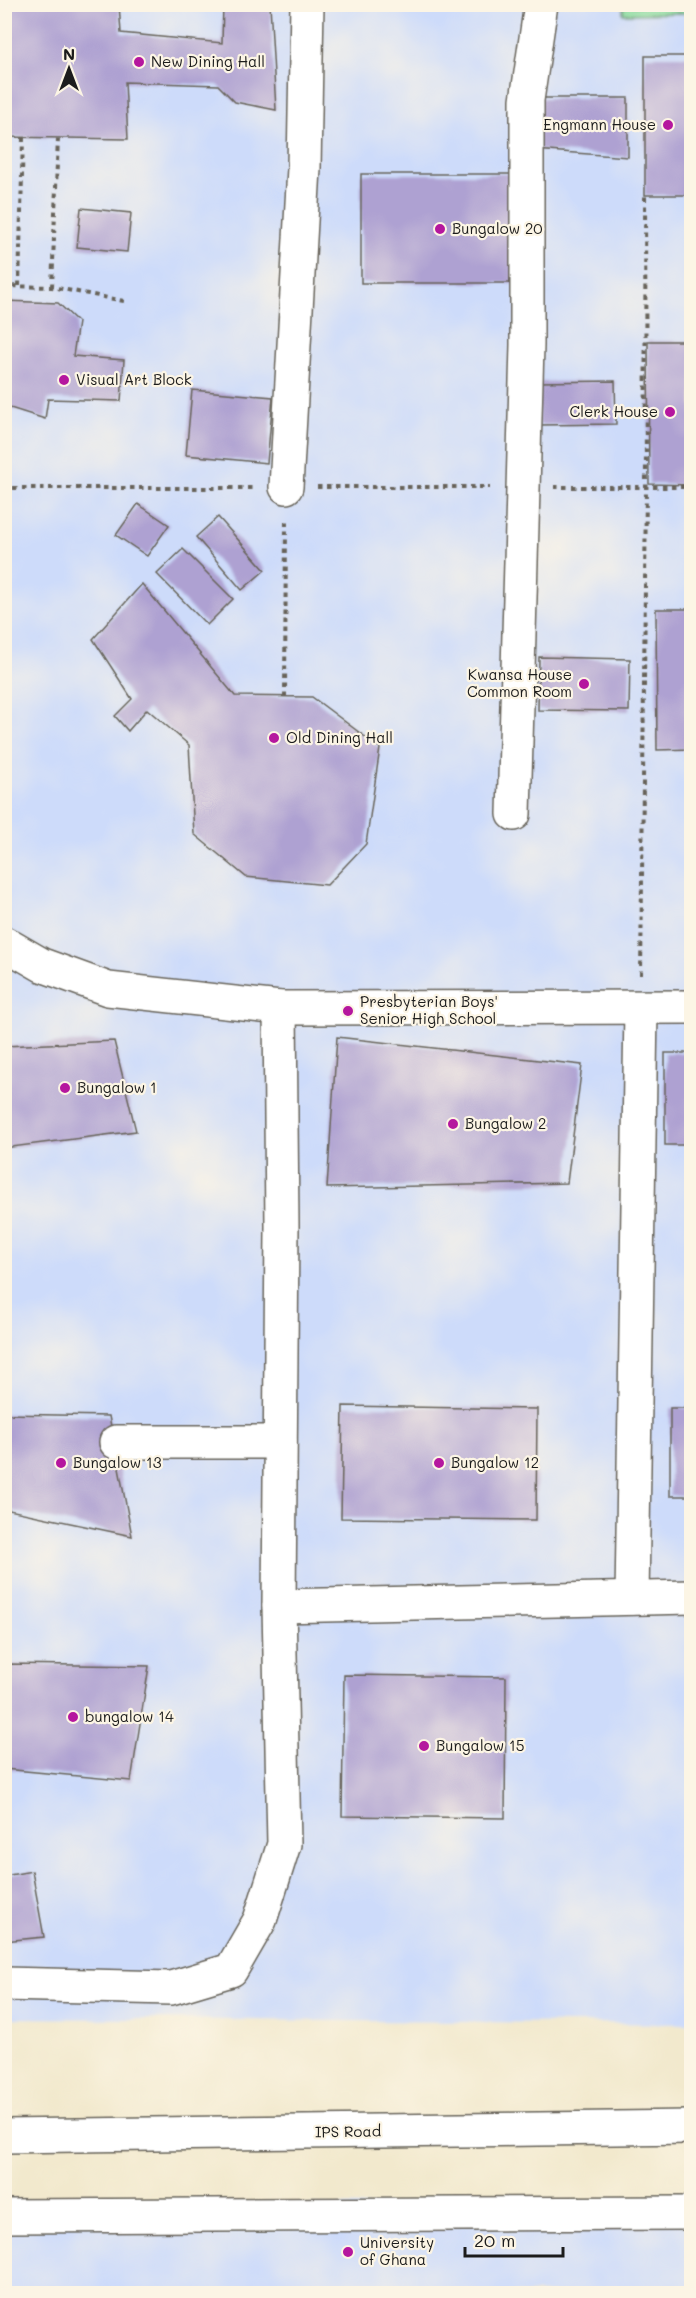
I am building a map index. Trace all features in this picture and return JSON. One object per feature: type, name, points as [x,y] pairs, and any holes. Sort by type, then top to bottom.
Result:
[{"type":"street","points":[[286,488],[304,168],[306,4]]},
{"type":"street","points":[[514,814],[527,333],[527,100],[541,4]]},
{"type":"street","points":[[4,943],[42,965],[108,989],[280,1008],[641,1009],[692,1007]]},
{"type":"street","points":[[4,1984],[171,1988],[231,1970],[260,1920],[284,1844],[279,1606],[280,1008]]},
{"type":"street","points":[[632,1598],[641,1009]]},
{"type":"street","points":[[117,1442],[280,1442]]},
{"type":"street","points":[[279,1606],[692,1597]]},
{"type":"street","name":"IPS Road","points":[[4,2136],[692,2127]]},
{"type":"street","points":[[4,2216],[692,2212]]},
{"type":"path","points":[[19,286],[23,138]]},
{"type":"path","points":[[52,288],[58,138]]},
{"type":"path","points":[[641,1009],[646,487],[645,195]]},
{"type":"path","points":[[4,286],[52,288],[124,300]]},
{"type":"path","points":[[4,488],[692,488]]},
{"type":"path","points":[[285,697],[286,488]]},
{"type":"shaded area","name":"Presbyterian Boys' Senior High School","points":[[5,5],[691,5],[691,2024],[5,2018]]},
{"type":"shaded area","name":"University of Ghana","points":[[4,2201],[691,2211],[691,2293],[5,2293]]},
{"type":"green space","points":[[623,5],[691,5],[691,13],[623,14]]},
{"type":"building","name":"New Dining Hall","points":[[4,4],[119,4],[121,33],[222,43],[223,4],[270,4],[276,110],[235,102],[218,85],[125,82],[128,139],[4,137]]},
{"type":"building","name":"Engmann House","points":[[645,56],[692,56],[692,195],[645,195]]},
{"type":"building","points":[[537,98],[628,98],[628,157],[535,150]]},
{"type":"building","name":"Bungalow 20","points":[[361,174],[520,174],[520,283],[361,283]]},
{"type":"building","points":[[81,208],[131,213],[127,252],[77,247]]},
{"type":"building","name":"Visual Art Block","points":[[4,301],[58,303],[78,322],[73,356],[124,360],[121,401],[48,399],[45,419],[4,406]]},
{"type":"building","name":"Clerk House","points":[[648,341],[692,341],[692,485],[649,484]]},
{"type":"building","points":[[615,381],[616,424],[539,425],[538,382]]},
{"type":"building","points":[[192,390],[273,397],[267,463],[186,455]]},
{"type":"building","points":[[138,504],[169,525],[147,556],[116,535]]},
{"type":"building","points":[[218,517],[265,570],[242,590],[196,537]]},
{"type":"building","points":[[183,549],[233,599],[207,625],[157,574]]},
{"type":"building","name":"Old Dining Hall","points":[[142,584],[235,696],[312,697],[380,748],[366,844],[327,885],[246,877],[194,834],[189,745],[147,709],[128,731],[115,716],[132,699],[93,639]]},
{"type":"building","points":[[656,609],[692,609],[692,749],[657,750]]},
{"type":"building","name":"Kwansa House Common Room","points":[[539,657],[630,659],[629,711],[538,710]]},
{"type":"building","name":"Bungalow 2","points":[[337,1037],[582,1065],[567,1183],[327,1188]]},
{"type":"building","name":"Bungalow 1","points":[[114,1041],[136,1131],[4,1148],[4,1046]]},
{"type":"building","points":[[665,1053],[692,1053],[692,1145],[665,1145]]},
{"type":"building","name":"Bungalow 12","points":[[343,1406],[537,1409],[536,1520],[341,1518]]},
{"type":"building","points":[[670,1408],[692,1408],[692,1496],[670,1496]]},
{"type":"building","name":"Bungalow 13","points":[[4,1414],[109,1416],[132,1536],[4,1509]]},
{"type":"building","name":"bungalow 14","points":[[4,1664],[149,1666],[131,1781],[4,1769]]},
{"type":"building","name":"Bungalow 15","points":[[344,1675],[506,1677],[505,1818],[342,1816]]},
{"type":"building","points":[[32,1871],[44,1937],[4,1941],[4,1876]]},
{"type":"place","name":"New Dining Hall","points":[[139,62]]},
{"type":"place","name":"Engmann House","points":[[668,125]]},
{"type":"place","name":"Bungalow 20","points":[[440,229]]},
{"type":"place","name":"Visual Art Block","points":[[64,380]]},
{"type":"place","name":"Clerk House","points":[[670,412]]},
{"type":"place","name":"Kwansa House Common Room","points":[[584,684]]},
{"type":"place","name":"Old Dining Hall","points":[[274,738]]},
{"type":"place","name":"Presbyterian Boys' Senior High School","points":[[348,1011]]},
{"type":"place","name":"Bungalow 1","points":[[65,1088]]},
{"type":"place","name":"Bungalow 2","points":[[453,1124]]},
{"type":"place","name":"Bungalow 13","points":[[61,1463]]},
{"type":"place","name":"Bungalow 12","points":[[439,1463]]},
{"type":"place","name":"bungalow 14","points":[[73,1717]]},
{"type":"place","name":"Bungalow 15","points":[[424,1746]]},
{"type":"place","name":"University of Ghana","points":[[348,2252]]}]
